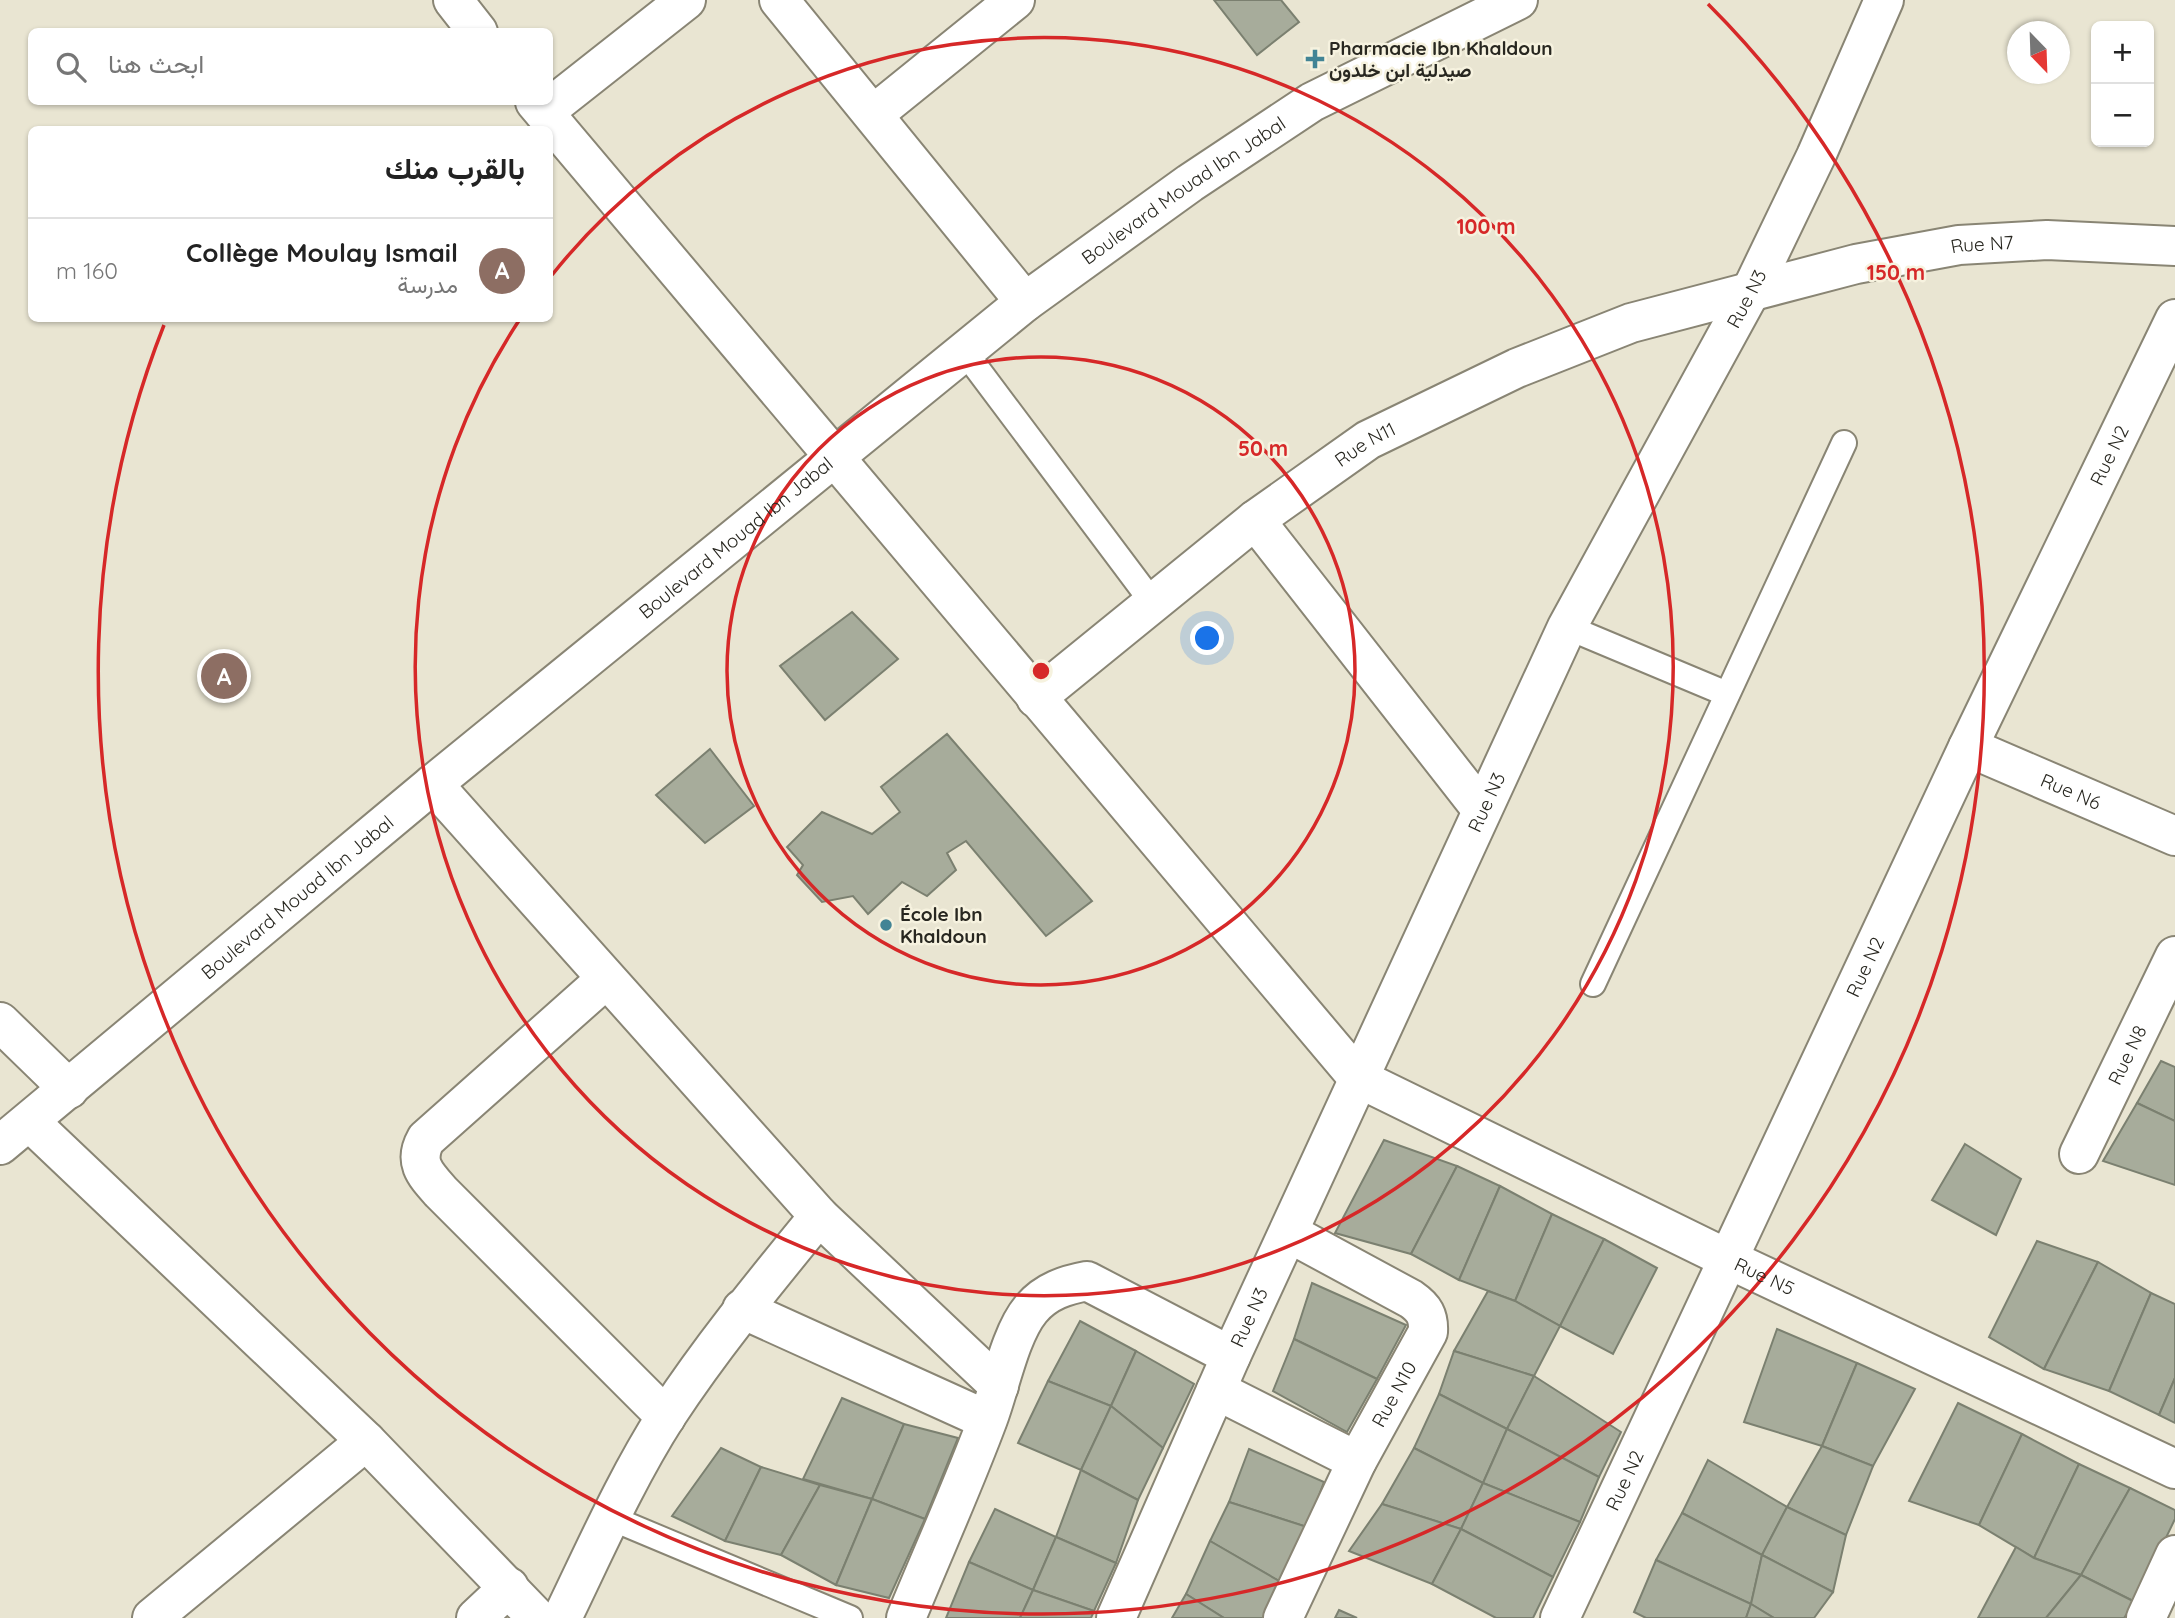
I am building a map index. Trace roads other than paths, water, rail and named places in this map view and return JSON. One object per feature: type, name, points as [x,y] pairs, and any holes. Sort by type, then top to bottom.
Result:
[{"type":"street","points":[[453,0],[475,28]]},
{"type":"street","points":[[553,97],[686,0]]},
{"type":"street","points":[[779,0],[1025,302]]},
{"type":"street","points":[[874,114],[1015,0]]},
{"type":"street","name":"Boulevard Mouad Ibn Jabal","points":[[0,1145],[433,784],[1025,302],[1190,183],[1312,102],[1518,0]]},
{"type":"street","name":"Rue N3","points":[[1115,1618],[1231,1356],[1567,627],[1752,289],[1816,156],[1884,0]]},
{"type":"street","points":[[539,107],[835,454],[1036,698],[1358,1078]]},
{"type":"street","name":"Rue N7","points":[[1752,289],[1856,264],[1959,245],[2047,240],[2175,246]]},
{"type":"street","name":"Rue N11","points":[[1036,698],[1255,520],[1368,440],[1517,368],[1631,323],[1752,289]]},
{"type":"street","name":"Rue N2","points":[[1560,1618],[1968,747],[2175,319]]},
{"type":"street","points":[[1255,520],[1482,810]]},
{"type":"street","name":"Rue N6","points":[[1968,747],[2175,836]]},
{"type":"street","points":[[433,784],[605,980],[993,1403]]},
{"type":"street","name":"Rue N8","points":[[2079,1154],[2175,956]]},
{"type":"street","points":[[605,980],[426,1139],[419,1155],[421,1167],[441,1192],[666,1417]]},
{"type":"street","points":[[0,1022],[69,1089]]},
{"type":"street","name":"Rue N5","points":[[1358,1078],[1728,1259],[2175,1469]]},
{"type":"street","points":[[30,1122],[366,1441],[537,1618]]},
{"type":"street","points":[[562,1618],[611,1518],[666,1417],[742,1310],[819,1216]]},
{"type":"street","name":"Rue N10","points":[[1283,1618],[1357,1461],[1424,1338],[1429,1321],[1426,1313],[1411,1299],[1289,1233]]},
{"type":"street","points":[[906,1618],[993,1403],[1019,1330],[1030,1309],[1064,1285],[1087,1281],[1231,1356]]},
{"type":"street","points":[[742,1310],[993,1403]]},
{"type":"street","points":[[1216,1391],[1357,1461]]},
{"type":"street","points":[[152,1618],[366,1441]]},
{"type":"street","points":[[2146,1618],[2175,1555]]},
{"type":"street","points":[[475,1618],[509,1587]]},
{"type":"lane","points":[[964,351],[1153,603]]},
{"type":"lane","points":[[1593,984],[1844,443]]},
{"type":"lane","points":[[1567,627],[1727,694]]},
{"type":"lane","points":[[611,1518],[850,1618]]},
{"type":"place","name":"Pharmacie Ibn Khaldoun صيدلية ابن خلدون","points":[[1315,59]]},
{"type":"place","name":"Collège Moulay Ismail","points":[[224,676]]},
{"type":"place","name":"École Ibn Khaldoun","points":[[886,925]]}]
